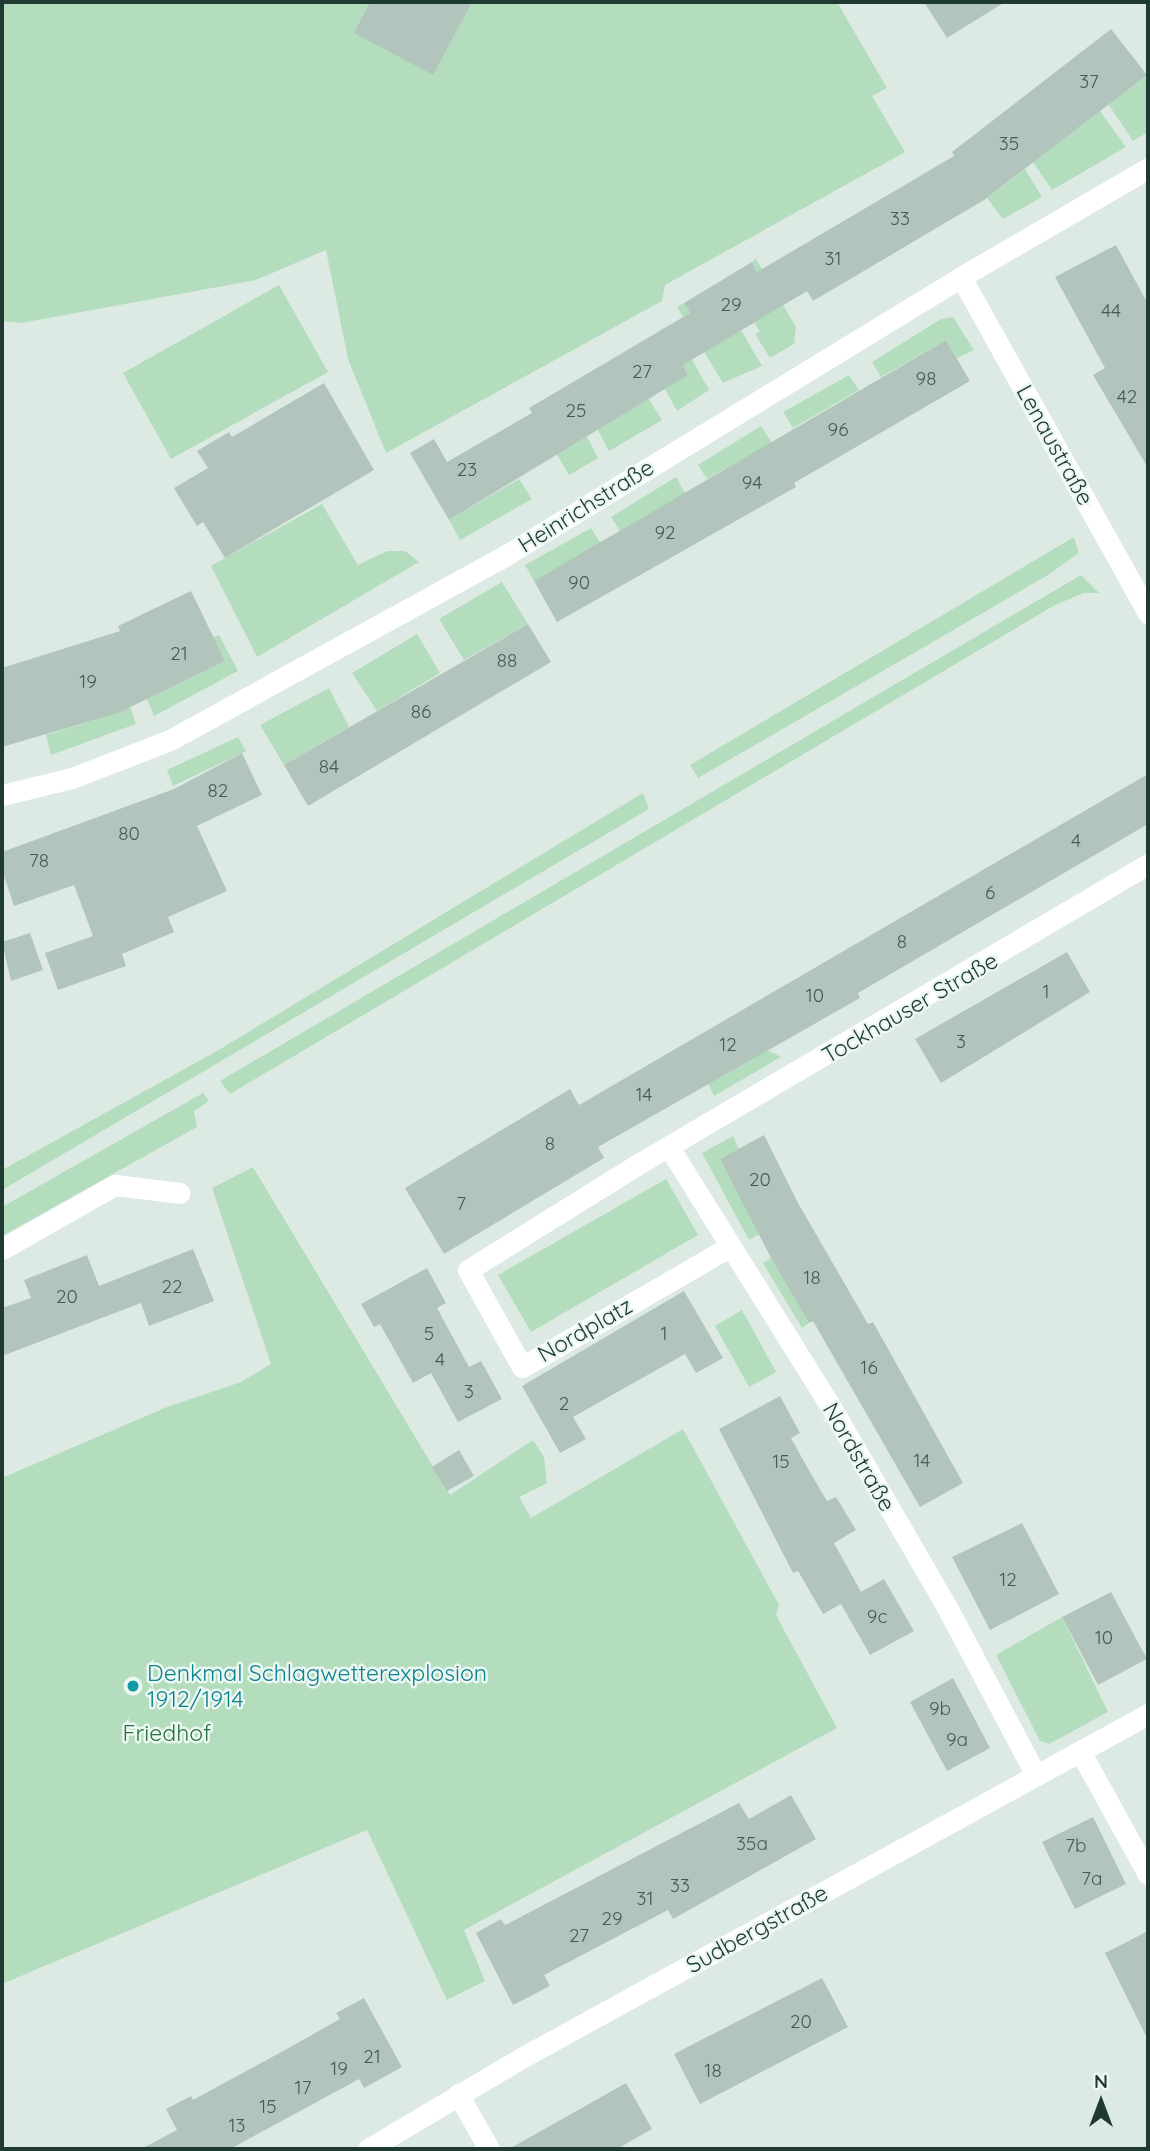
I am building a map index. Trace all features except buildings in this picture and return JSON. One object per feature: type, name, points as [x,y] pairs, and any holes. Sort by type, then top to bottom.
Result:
[{"type":"street","name":"Heinrichstraße","points":[[2,795],[72,778],[170,740],[498,560],[961,277],[1148,168]]},
{"type":"street","name":"Lenaustraße","points":[[961,277],[1148,613]]},
{"type":"street","name":"Tockhauser Straße","points":[[669,1147],[1148,864]]},
{"type":"street","name":"Nordstraße","points":[[669,1147],[828,1402],[948,1611],[1036,1775]]},
{"type":"street","name":"Nordplatz","points":[[669,1147],[468,1270],[522,1367],[729,1247]]},
{"type":"street","points":[[2,1249],[115,1185],[180,1194]]},
{"type":"street","name":"Sudbergstraße","points":[[368,2149],[458,2094],[1148,1714]]},
{"type":"street","points":[[1080,1751],[1148,1874]]},
{"type":"street","points":[[458,2094],[489,2149]]},
{"type":"green space","points":[[2,2],[837,2],[887,88],[872,96],[905,152],[665,285],[662,301],[386,453],[348,359],[326,250],[256,280],[21,323],[2,321]]},
{"type":"green space","points":[[1147,75],[1148,132],[1133,141],[1108,104]]},
{"type":"green space","points":[[1100,111],[1126,147],[1052,190],[1033,162]]},
{"type":"green space","points":[[1025,169],[1042,197],[1003,219],[987,198]]},
{"type":"green space","points":[[756,259],[796,327],[794,344],[770,358],[755,334],[760,332],[754,322],[778,308],[752,262]]},
{"type":"green space","points":[[279,285],[328,372],[171,459],[123,373]]},
{"type":"green space","points":[[684,303],[710,348],[741,330],[762,366],[723,383],[677,307]]},
{"type":"green space","points":[[953,317],[974,350],[957,358],[946,340],[881,377],[872,362],[941,319]]},
{"type":"green space","points":[[672,324],[709,390],[677,411],[665,389],[688,374],[662,329]]},
{"type":"green space","points":[[849,375],[859,390],[793,428],[783,412]]},
{"type":"green space","points":[[648,398],[662,420],[609,451],[597,428]]},
{"type":"green space","points":[[761,426],[772,443],[707,479],[698,465]]},
{"type":"green space","points":[[586,435],[598,458],[569,475],[556,453]]},
{"type":"green space","points":[[676,477],[685,493],[620,531],[611,517]]},
{"type":"green space","points":[[519,479],[532,499],[460,540],[449,520]]},
{"type":"green space","points":[[322,504],[358,565],[387,551],[405,551],[419,562],[257,657],[211,566]]},
{"type":"green space","points":[[591,528],[601,544],[534,581],[525,565]]},
{"type":"green space","points":[[1074,537],[1079,553],[1048,575],[698,778],[690,765]]},
{"type":"green space","points":[[1081,575],[1099,593],[1084,593],[1055,605],[230,1094],[220,1081]]},
{"type":"green space","points":[[502,582],[528,624],[464,660],[439,619]]},
{"type":"green space","points":[[417,634],[440,673],[377,711],[352,673]]},
{"type":"green space","points":[[219,635],[238,671],[154,716],[138,678],[225,661],[213,637]]},
{"type":"green space","points":[[124,687],[136,724],[51,755],[46,735],[117,713]]},
{"type":"green space","points":[[329,688],[349,727],[284,765],[260,725]]},
{"type":"green space","points":[[238,737],[246,751],[173,786],[167,770]]},
{"type":"green space","points":[[643,793],[649,809],[2,1190],[2,1170],[217,1051]]},
{"type":"green space","points":[[767,1050],[781,1057],[714,1096],[708,1084]]},
{"type":"green space","points":[[203,1093],[209,1101],[194,1111],[197,1127],[2,1236],[2,1207]]},
{"type":"green space","points":[[733,1136],[739,1149],[720,1159],[760,1234],[749,1240],[702,1153]]},
{"type":"green space","name":"Friedhof","points":[[253,1167],[450,1495],[533,1440],[544,1457],[547,1483],[519,1497],[531,1518],[683,1429],[779,1605],[776,1615],[837,1728],[464,1930],[485,1981],[447,2000],[367,1830],[2,1984],[2,1478],[167,1407],[241,1382],[271,1364],[212,1188]]},
{"type":"green space","points":[[666,1179],[698,1235],[531,1332],[498,1275]]},
{"type":"green space","points":[[771,1258],[809,1323],[802,1328],[763,1263]]},
{"type":"green space","points":[[742,1310],[776,1372],[749,1387],[715,1326]]},
{"type":"green space","points":[[1062,1617],[1108,1712],[1049,1744],[1040,1741],[996,1655]]},
{"type":"place","name":"Denkmal Schlagwetterexplosion 1912/1914","points":[[133,1686]]}]
